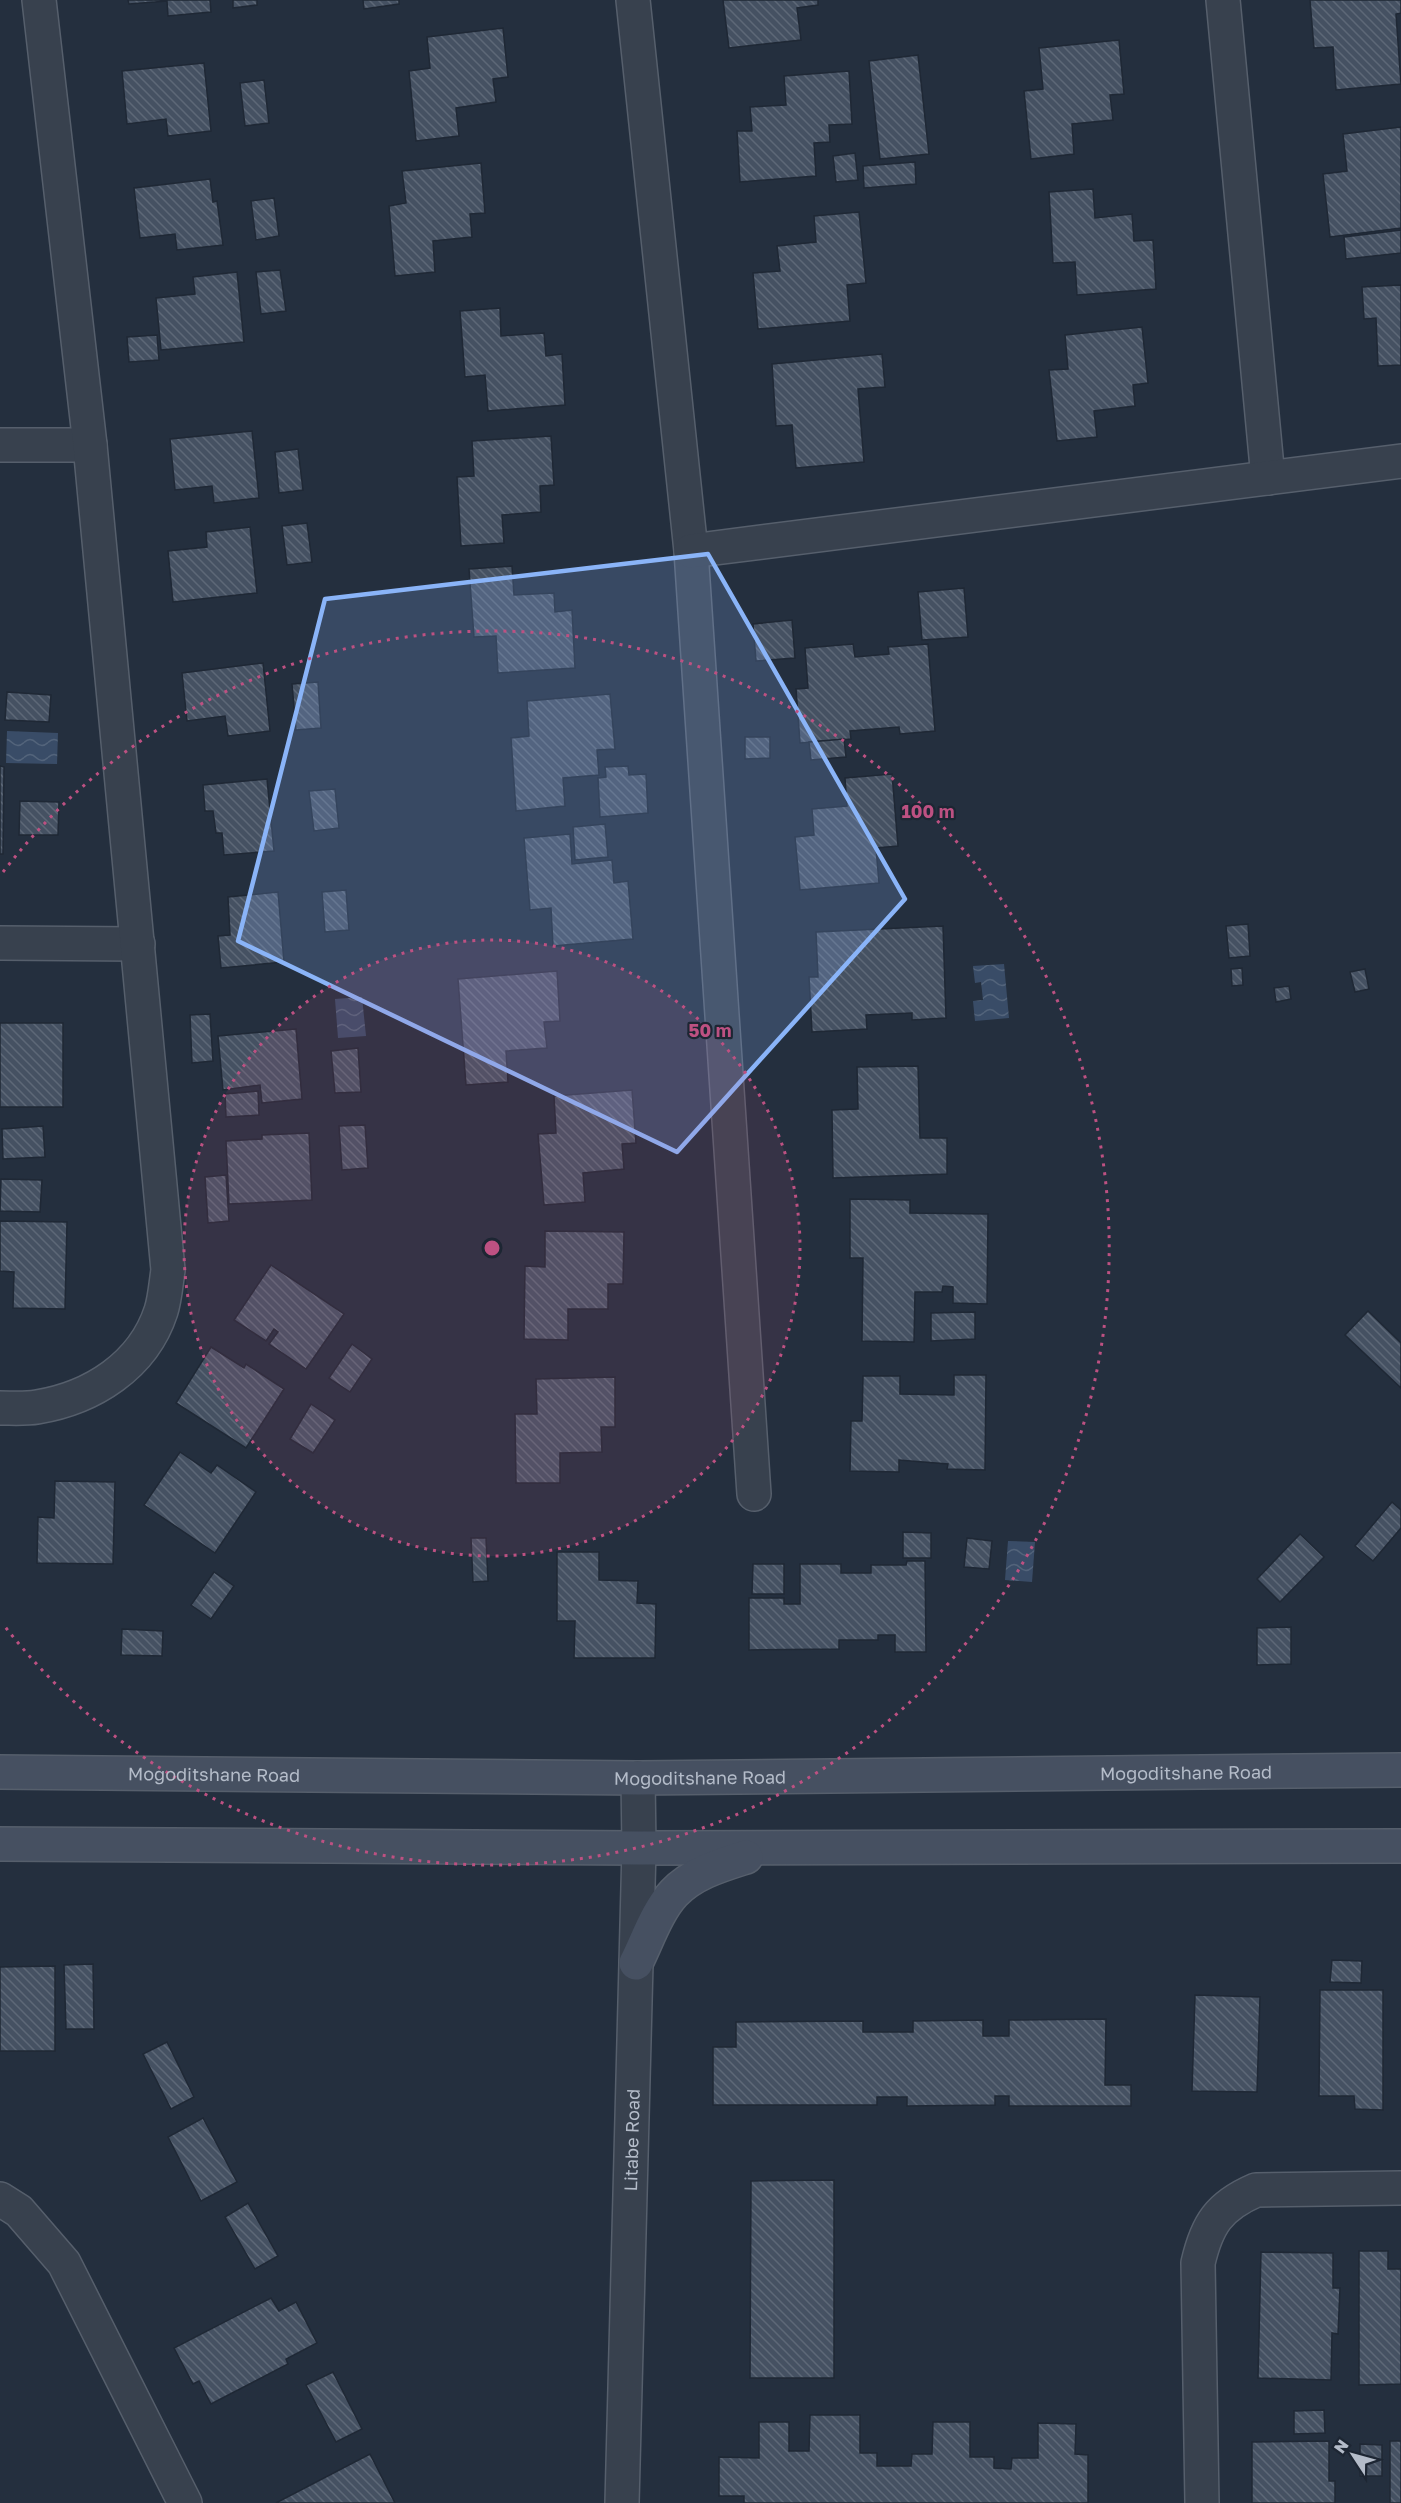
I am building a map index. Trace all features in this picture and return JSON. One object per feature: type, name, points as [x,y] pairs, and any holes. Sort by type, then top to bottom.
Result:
[{"type":"main road","name":"Mogoditshane Road","points":[[0,1773],[638,1778],[1401,1770]]},
{"type":"main road","points":[[0,1844],[639,1848],[1401,1846]]},
{"type":"main road","points":[[636,1963],[663,1908],[675,1892],[708,1869],[773,1848]]},
{"type":"street","points":[[0,1408],[35,1408],[76,1397],[112,1379],[143,1351],[161,1311],[168,1270],[90,445],[39,0]]},
{"type":"street","points":[[633,0],[691,551],[754,1494]]},
{"type":"street","points":[[1223,0],[1268,478]]},
{"type":"street","points":[[0,445],[90,445]]},
{"type":"street","points":[[691,551],[1401,461]]},
{"type":"street","points":[[0,943],[138,944]]},
{"type":"street","name":"Litabe Road","points":[[621,2503],[639,1848],[638,1778]]},
{"type":"street","points":[[1202,2503],[1198,2263],[1204,2237],[1218,2214],[1236,2199],[1256,2190],[1401,2188]]},
{"type":"street","points":[[0,2199],[19,2211],[64,2263],[185,2503]]},
{"type":"highlighted area","points":[[708,554],[905,899],[677,1152],[238,941],[325,599]]},
{"type":"water","points":[[7,731],[58,733],[57,764],[6,763]]},
{"type":"water","points":[[1004,964],[1009,1018],[975,1021],[973,1001],[983,1000],[981,982],[975,983],[973,966]]},
{"type":"water","points":[[362,997],[366,1036],[338,1038],[335,999]]},
{"type":"water","points":[[1008,1541],[1035,1542],[1032,1582],[1005,1580]]},
{"type":"building","points":[[128,0],[210,0],[211,12],[168,16],[167,1],[129,4]]},
{"type":"building","points":[[233,0],[257,0],[257,5],[233,8]]},
{"type":"building","points":[[363,0],[399,0],[399,4],[364,9]]},
{"type":"building","points":[[723,0],[818,0],[818,5],[797,8],[801,40],[729,48]]},
{"type":"building","points":[[1310,0],[1401,0],[1401,13],[1396,14],[1401,84],[1336,90],[1333,47],[1314,48]]},
{"type":"building","points":[[503,28],[508,77],[493,79],[496,102],[456,108],[459,136],[416,141],[409,71],[430,68],[427,37]]},
{"type":"building","points":[[1119,40],[1124,94],[1110,95],[1113,120],[1072,124],[1074,154],[1031,159],[1024,91],[1043,89],[1039,48]]},
{"type":"building","points":[[918,55],[929,154],[880,159],[869,61]]},
{"type":"building","points":[[204,63],[211,131],[168,136],[166,119],[127,124],[122,71]]},
{"type":"building","points":[[849,71],[852,124],[829,125],[830,142],[814,143],[816,176],[740,182],[737,131],[752,131],[750,107],[786,105],[784,76]]},
{"type":"building","points":[[264,80],[269,123],[245,126],[240,83]]},
{"type":"building","points":[[1401,127],[1401,228],[1330,237],[1323,174],[1347,171],[1343,134]]},
{"type":"building","points":[[855,153],[858,180],[836,182],[833,156]]},
{"type":"building","points":[[915,162],[916,184],[864,188],[863,166]]},
{"type":"building","points":[[481,163],[485,213],[470,214],[472,237],[433,241],[435,272],[395,276],[389,206],[406,203],[402,171]]},
{"type":"building","points":[[210,179],[213,202],[217,201],[223,245],[177,250],[175,234],[140,238],[134,188]]},
{"type":"building","points":[[1093,189],[1095,218],[1132,214],[1134,241],[1153,240],[1156,289],[1077,295],[1075,262],[1053,263],[1049,192]]},
{"type":"building","points":[[274,198],[279,236],[256,240],[251,201]]},
{"type":"building","points":[[859,212],[866,283],[847,285],[850,321],[758,329],[753,273],[780,271],[777,246],[816,242],[814,216]]},
{"type":"building","points":[[1401,230],[1401,253],[1346,259],[1344,237]]},
{"type":"building","points":[[280,270],[286,311],[261,314],[256,272]]},
{"type":"building","points":[[237,272],[244,342],[161,350],[156,298],[195,294],[193,277]]},
{"type":"building","points":[[1401,285],[1401,365],[1378,366],[1376,318],[1364,319],[1362,287]]},
{"type":"building","points":[[500,308],[501,336],[544,333],[546,356],[562,354],[565,405],[488,411],[485,375],[465,377],[460,311]]},
{"type":"building","points":[[1142,327],[1148,383],[1133,385],[1135,406],[1094,411],[1097,437],[1057,441],[1049,370],[1068,369],[1065,335]]},
{"type":"building","points":[[157,335],[159,360],[129,362],[127,337]]},
{"type":"building","points":[[882,354],[885,387],[858,389],[864,462],[796,468],[792,425],[776,426],[772,364]]},
{"type":"building","points":[[252,431],[259,498],[214,503],[212,486],[175,490],[170,439]]},
{"type":"building","points":[[551,436],[554,485],[540,486],[541,512],[502,515],[504,543],[461,546],[457,477],[474,476],[472,441]]},
{"type":"building","points":[[298,449],[303,490],[279,493],[275,452]]},
{"type":"building","points":[[307,523],[312,562],[287,565],[282,526]]},
{"type":"building","points":[[250,527],[257,593],[173,602],[168,551],[207,547],[206,532]]},
{"type":"building","points":[[512,566],[514,595],[554,593],[555,612],[572,610],[575,668],[498,673],[496,636],[474,637],[469,569]]},
{"type":"building","points":[[964,588],[968,637],[922,640],[918,592]]},
{"type":"building","points":[[792,620],[795,658],[756,661],[753,624]]},
{"type":"building","points":[[853,644],[855,657],[889,654],[888,647],[928,644],[935,731],[900,734],[899,727],[850,731],[851,739],[800,743],[796,689],[808,688],[805,648]]},
{"type":"building","points":[[263,663],[270,731],[228,736],[225,716],[187,721],[182,673]]},
{"type":"building","points":[[318,682],[321,728],[296,730],[292,684]]},
{"type":"building","points":[[7,692],[51,695],[49,722],[5,720]]},
{"type":"building","points":[[610,694],[615,749],[597,750],[599,775],[563,778],[565,806],[516,811],[511,738],[529,736],[527,701]]},
{"type":"building","points":[[745,737],[770,737],[770,758],[745,759]]},
{"type":"building","points":[[844,739],[846,757],[811,760],[809,742]]},
{"type":"building","points":[[0,766],[4,767],[3,854],[0,854]]},
{"type":"building","points":[[628,766],[629,775],[646,774],[648,813],[600,817],[598,778],[606,777],[605,767]]},
{"type":"building","points":[[892,774],[898,846],[876,848],[879,883],[800,890],[795,837],[814,835],[812,809],[847,806],[845,778]]},
{"type":"building","points":[[267,779],[274,851],[224,855],[222,833],[216,833],[213,811],[205,811],[203,785]]},
{"type":"building","points":[[335,789],[339,828],[314,831],[309,791]]},
{"type":"building","points":[[20,801],[59,802],[58,835],[19,835]]},
{"type":"building","points":[[605,824],[608,857],[575,860],[573,827]]},
{"type":"building","points":[[570,834],[572,864],[612,860],[614,883],[628,881],[633,939],[553,946],[551,908],[530,910],[524,838]]},
{"type":"building","points":[[346,890],[349,930],[325,932],[322,892]]},
{"type":"building","points":[[278,892],[284,962],[221,968],[218,936],[230,935],[228,897]]},
{"type":"building","points":[[1248,924],[1250,956],[1229,958],[1226,926]]},
{"type":"building","points":[[943,926],[946,1018],[912,1020],[912,1013],[866,1015],[867,1029],[812,1032],[809,977],[818,977],[816,932]]},
{"type":"building","points":[[1242,968],[1243,985],[1232,986],[1231,969]]},
{"type":"building","points":[[1365,969],[1369,989],[1355,992],[1350,972]]},
{"type":"building","points":[[557,971],[560,1021],[544,1022],[547,1048],[506,1051],[508,1082],[466,1085],[458,979]]},
{"type":"building","points":[[1289,986],[1291,999],[1276,1002],[1274,988]]},
{"type":"building","points":[[210,1014],[213,1061],[192,1063],[190,1015]]},
{"type":"building","points":[[0,1023],[63,1023],[63,1107],[0,1107]]},
{"type":"building","points":[[296,1029],[302,1099],[262,1103],[260,1085],[223,1090],[218,1036]]},
{"type":"building","points":[[358,1048],[361,1092],[335,1093],[331,1051]]},
{"type":"building","points":[[918,1066],[920,1138],[947,1138],[947,1174],[833,1178],[832,1110],[858,1109],[857,1067]]},
{"type":"building","points":[[632,1090],[636,1143],[622,1144],[624,1169],[583,1173],[585,1202],[544,1205],[538,1134],[556,1133],[554,1096]]},
{"type":"building","points":[[258,1091],[259,1115],[226,1117],[225,1094]]},
{"type":"building","points":[[365,1125],[368,1168],[342,1170],[339,1126]]},
{"type":"building","points":[[43,1126],[45,1157],[3,1159],[2,1129]]},
{"type":"building","points":[[309,1133],[312,1200],[229,1204],[226,1141],[262,1139],[262,1135]]},
{"type":"building","points":[[226,1175],[229,1221],[208,1223],[205,1177]]},
{"type":"building","points":[[1,1179],[42,1180],[40,1212],[0,1211]]},
{"type":"building","points":[[850,1199],[910,1200],[910,1213],[988,1214],[987,1304],[953,1303],[953,1287],[943,1286],[942,1292],[915,1292],[914,1342],[862,1341],[863,1258],[850,1258]]},
{"type":"building","points":[[0,1221],[67,1222],[65,1309],[13,1308],[14,1272],[0,1271]]},
{"type":"building","points":[[545,1231],[624,1232],[623,1284],[608,1284],[608,1309],[568,1309],[568,1340],[524,1339],[525,1266],[545,1267]]},
{"type":"building","points":[[271,1265],[344,1314],[306,1369],[269,1344],[278,1332],[274,1329],[266,1341],[234,1320]]},
{"type":"building","points":[[1368,1311],[1401,1343],[1401,1388],[1345,1335]]},
{"type":"building","points":[[975,1312],[975,1339],[931,1341],[931,1313]]},
{"type":"building","points":[[352,1344],[372,1359],[350,1392],[329,1378]]},
{"type":"building","points":[[211,1347],[244,1368],[246,1364],[284,1389],[246,1448],[176,1403]]},
{"type":"building","points":[[954,1375],[986,1375],[985,1470],[947,1469],[948,1464],[899,1460],[899,1472],[850,1471],[851,1421],[862,1421],[863,1376],[900,1376],[900,1394],[954,1395]]},
{"type":"building","points":[[615,1377],[615,1427],[601,1427],[602,1452],[560,1453],[560,1483],[516,1483],[515,1414],[537,1414],[536,1379]]},
{"type":"building","points":[[311,1404],[335,1420],[313,1453],[290,1439]]},
{"type":"building","points":[[180,1452],[211,1473],[217,1465],[256,1492],[215,1553],[144,1505]]},
{"type":"building","points":[[55,1481],[115,1482],[113,1564],[37,1563],[38,1517],[54,1518]]},
{"type":"building","points":[[1392,1502],[1401,1510],[1401,1528],[1373,1561],[1355,1546]]},
{"type":"building","points":[[903,1532],[931,1533],[931,1558],[903,1558]]},
{"type":"building","points":[[1300,1534],[1324,1557],[1280,1602],[1257,1579]]},
{"type":"building","points":[[471,1538],[486,1538],[488,1581],[473,1582]]},
{"type":"building","points":[[967,1538],[992,1541],[989,1569],[964,1567]]},
{"type":"building","points":[[557,1552],[599,1552],[599,1580],[638,1581],[637,1603],[656,1604],[655,1658],[574,1658],[575,1621],[557,1621]]},
{"type":"building","points":[[907,1561],[925,1561],[926,1652],[895,1652],[895,1635],[878,1635],[878,1640],[839,1640],[839,1649],[749,1650],[749,1598],[784,1598],[784,1604],[800,1604],[800,1564],[841,1564],[841,1573],[871,1573],[871,1565],[906,1565]]},
{"type":"building","points":[[753,1564],[784,1564],[784,1594],[752,1594]]},
{"type":"building","points":[[214,1572],[234,1586],[211,1619],[191,1605]]},
{"type":"building","points":[[1291,1627],[1291,1664],[1257,1665],[1257,1628]]},
{"type":"building","points":[[122,1629],[163,1631],[162,1656],[121,1655]]},
{"type":"building","points":[[1332,1960],[1362,1961],[1361,1983],[1330,1982]]},
{"type":"building","points":[[93,1964],[94,2029],[66,2029],[64,1965]]},
{"type":"building","points":[[55,1966],[55,2051],[0,2051],[0,1967]]},
{"type":"building","points":[[1320,1990],[1383,1990],[1383,2110],[1355,2109],[1354,2096],[1319,2096]]},
{"type":"building","points":[[1195,1995],[1260,1997],[1257,2092],[1192,2091]]},
{"type":"building","points":[[1106,2019],[1105,2085],[1131,2085],[1131,2106],[1009,2106],[1009,2096],[995,2096],[995,2105],[907,2106],[907,2097],[877,2097],[877,2105],[713,2105],[713,2047],[736,2047],[736,2022],[863,2021],[863,2032],[913,2032],[913,2021],[983,2020],[983,2036],[1009,2036],[1009,2020]]},
{"type":"building","points":[[167,2042],[194,2097],[171,2109],[143,2054]]},
{"type":"building","points":[[203,2118],[237,2182],[201,2201],[168,2137]]},
{"type":"building","points":[[834,2180],[834,2378],[750,2378],[751,2181]]},
{"type":"building","points":[[248,2203],[278,2256],[255,2269],[225,2217]]},
{"type":"building","points":[[1359,2251],[1388,2251],[1388,2269],[1401,2269],[1401,2384],[1359,2385]]},
{"type":"building","points":[[1261,2252],[1333,2253],[1333,2288],[1340,2288],[1338,2334],[1332,2333],[1331,2380],[1258,2378]]},
{"type":"building","points":[[271,2298],[279,2311],[296,2302],[317,2343],[286,2359],[288,2364],[211,2404],[199,2381],[193,2384],[174,2348]]},
{"type":"building","points":[[333,2372],[362,2429],[336,2442],[306,2385]]},
{"type":"building","points":[[1324,2410],[1325,2433],[1294,2434],[1294,2411]]},
{"type":"building","points":[[810,2415],[860,2415],[860,2453],[877,2453],[877,2466],[911,2466],[912,2454],[932,2454],[933,2422],[970,2422],[970,2457],[994,2457],[994,2468],[1011,2469],[1012,2458],[1038,2458],[1038,2423],[1076,2424],[1075,2454],[1088,2455],[1088,2503],[744,2503],[744,2496],[719,2496],[719,2457],[759,2458],[759,2422],[789,2422],[789,2451],[809,2451]]},
{"type":"building","points":[[1329,2441],[1329,2481],[1335,2481],[1335,2503],[1252,2503],[1252,2442]]},
{"type":"building","points":[[1390,2441],[1401,2441],[1401,2503],[1390,2503]]},
{"type":"building","points":[[1360,2444],[1382,2445],[1382,2476],[1360,2476]]},
{"type":"building","points":[[370,2454],[395,2503],[276,2503]]}]
